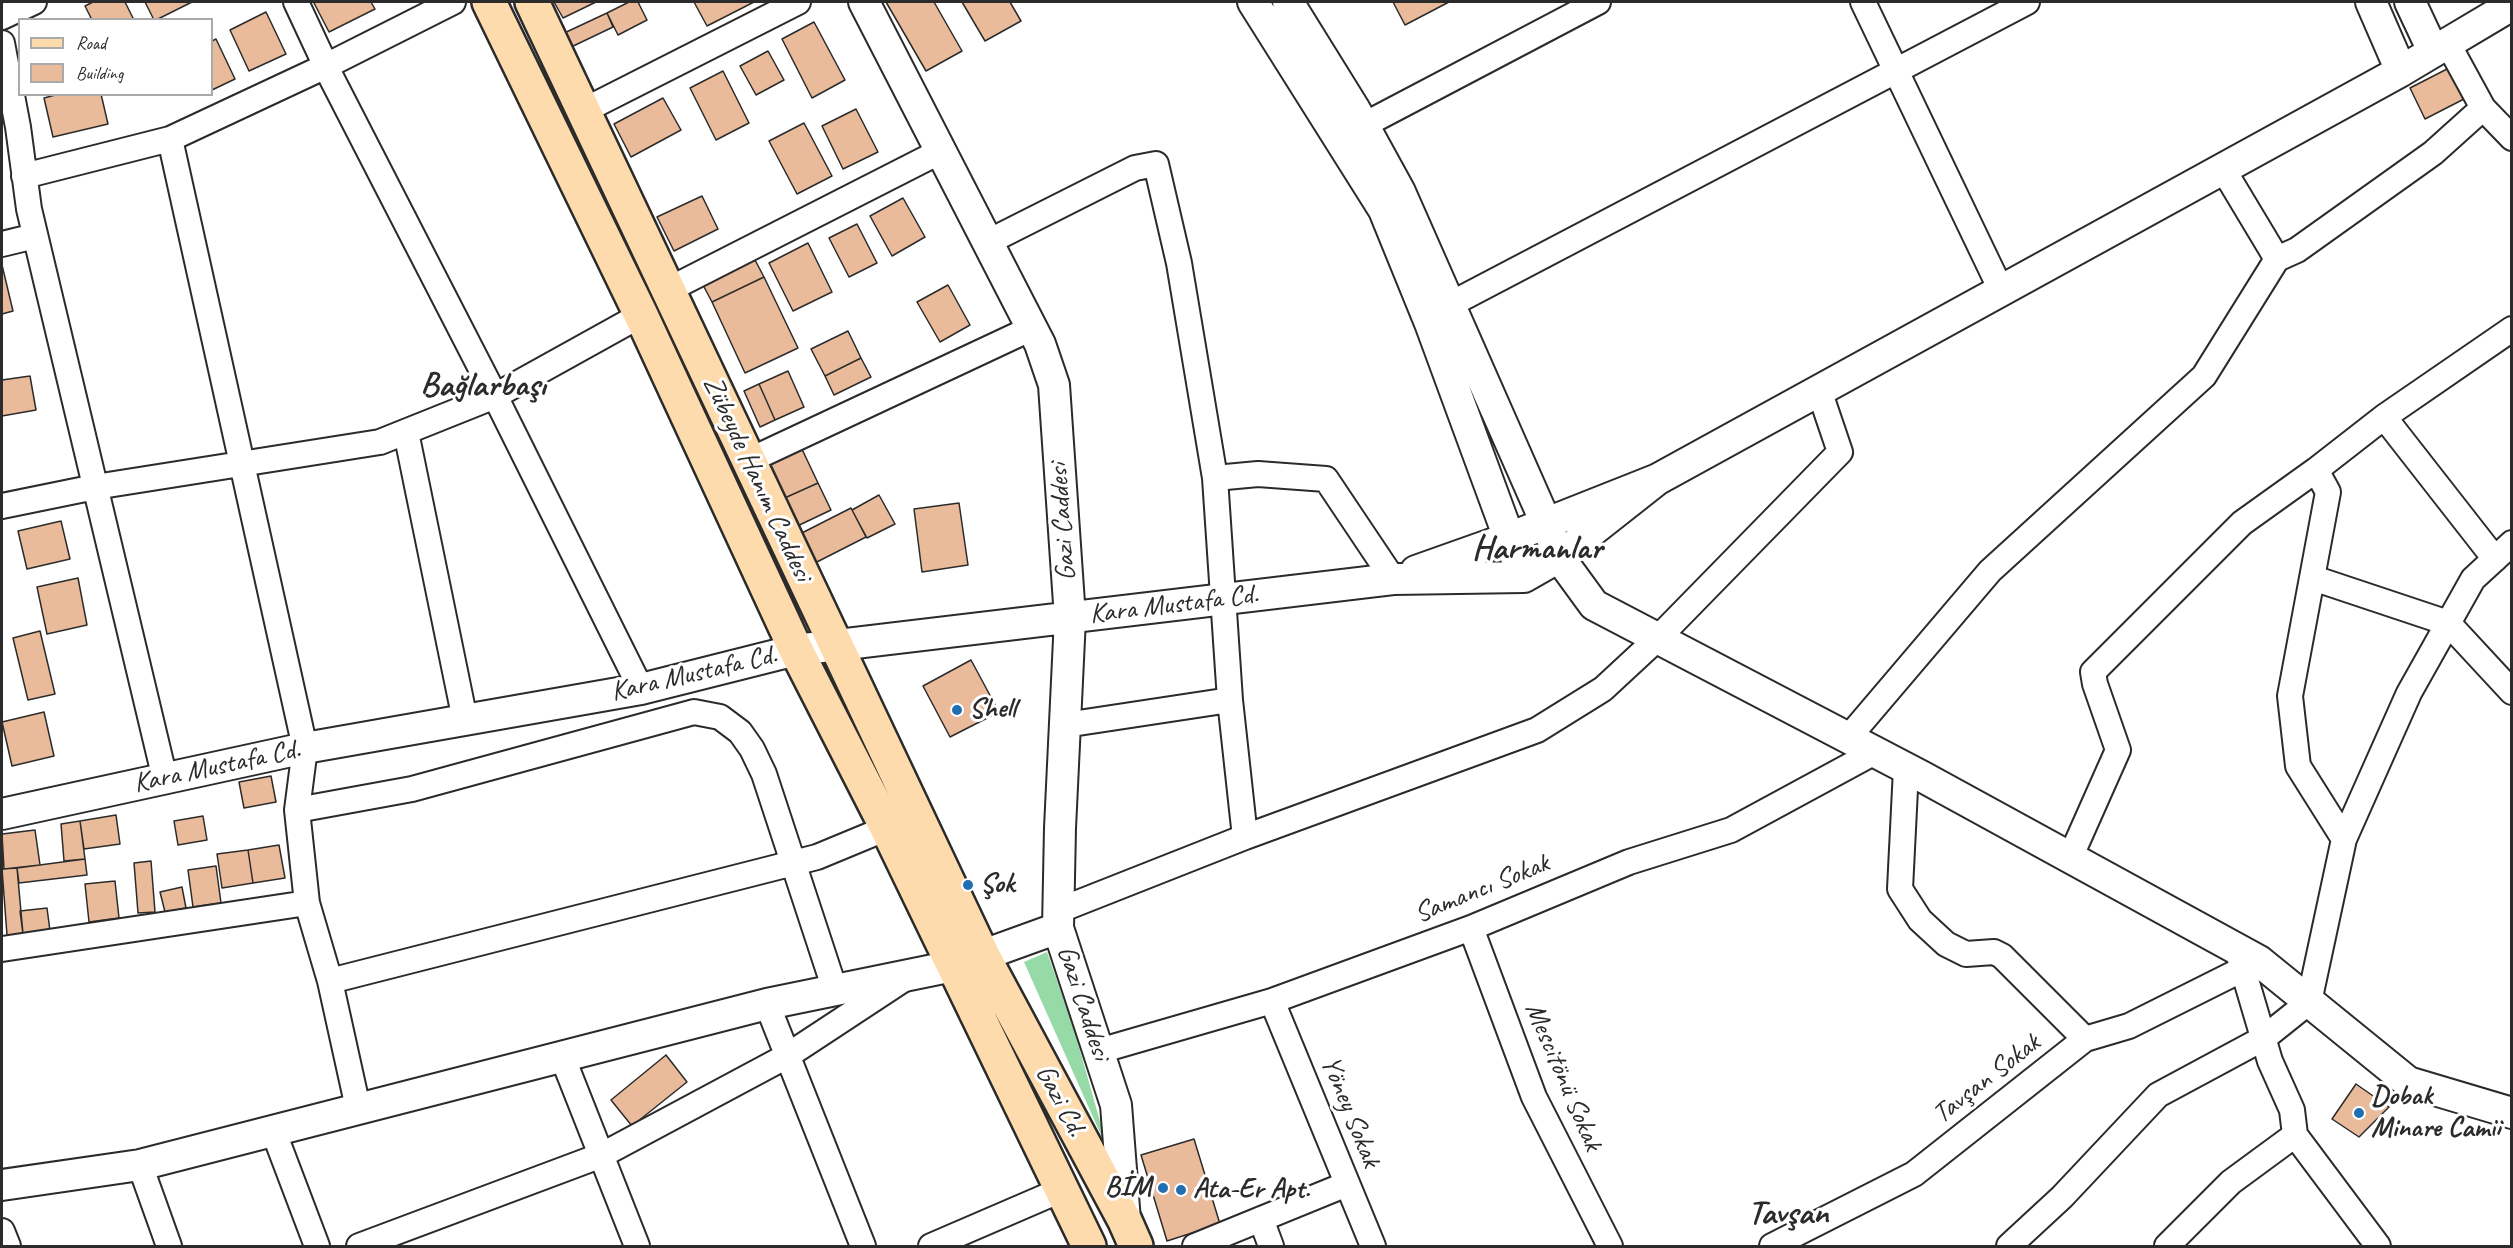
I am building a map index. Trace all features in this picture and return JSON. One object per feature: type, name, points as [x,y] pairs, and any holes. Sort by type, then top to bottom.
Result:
[{"type":"main road","points":[[489,2],[641,315],[796,650],[887,828],[968,961]]},
{"type":"main road","name":"Zübeyde Hanım Caddesi","points":[[532,2],[835,646],[968,961]]},
{"type":"main road","name":"Gazi Cd.","points":[[968,961],[1061,1190],[1089,1246]]},
{"type":"main road","name":"Gazi Cd.","points":[[968,961],[1130,1234]]},
{"type":"street","points":[[2,17],[34,2]]},
{"type":"street","points":[[296,2],[326,66],[495,396],[641,689]]},
{"type":"street","points":[[24,176],[170,139],[326,66],[453,2]]},
{"type":"street","points":[[584,111],[798,2]]},
{"type":"street","name":"Gazi Caddesi","points":[[864,2],[1032,328],[1054,385],[1070,618],[1060,828],[1059,919],[1116,1105],[1130,1234]]},
{"type":"street","points":[[1252,2],[1384,210],[1430,323],[1524,577]]},
{"type":"street","points":[[1288,2],[1364,125],[1400,192],[1451,304],[1559,557],[1594,605],[1875,752],[2070,858],[2241,960],[2259,962],[2408,1082],[2511,1113]]},
{"type":"street","points":[[1364,125],[1598,2]]},
{"type":"street","points":[[1863,2],[2001,290]]},
{"type":"street","points":[[1451,304],[2027,2]]},
{"type":"street","points":[[2371,2],[2401,71]]},
{"type":"street","points":[[2410,2],[2482,108],[2511,138]]},
{"type":"street","points":[[1393,579],[1509,538],[1658,479],[2401,71],[2511,5]]},
{"type":"street","points":[[2,43],[35,236],[165,778]]},
{"type":"street","points":[[1848,738],[1990,571],[2204,376],[2277,259],[2297,250],[2433,153],[2482,108]]},
{"type":"street","points":[[170,139],[305,748],[297,810],[307,903],[330,981],[358,1108]]},
{"type":"street","points":[[668,290],[942,151]]},
{"type":"street","points":[[988,242],[1136,168],[1155,164],[1179,263],[1215,478],[1230,700],[1245,837]]},
{"type":"street","points":[[2223,169],[2277,259]]},
{"type":"street","points":[[2,244],[35,236]]},
{"type":"street","points":[[2,506],[95,488],[380,442],[495,396],[641,315]]},
{"type":"street","points":[[748,461],[1032,328]]},
{"type":"street","points":[[2070,858],[2118,750],[2093,672],[2242,523],[2384,417],[2511,329]]},
{"type":"street","points":[[2,1185],[140,1165],[767,1004],[968,961],[1245,837],[1537,730],[1603,689],[1658,638],[1840,452],[1819,390]]},
{"type":"street","points":[[2009,1246],[2062,1197],[2158,1095],[2264,1038],[2309,1002],[2344,838],[2409,693],[2473,579],[2503,551],[2384,417]]},
{"type":"street","points":[[406,432],[465,720]]},
{"type":"street","points":[[2316,470],[2328,492],[2290,696],[2298,766],[2344,838]]},
{"type":"street","points":[[1215,478],[1258,474],[1326,480],[1393,579]]},
{"type":"street","points":[[1393,579],[1524,577],[1559,557],[1658,479]]},
{"type":"street","points":[[2313,578],[2448,623],[2511,692]]},
{"type":"street","name":"Kara Mustafa Cd.","points":[[2,814],[305,748],[641,689],[796,650],[1393,579]]},
{"type":"street","points":[[1065,725],[1230,700]]},
{"type":"street","points":[[297,810],[412,789],[694,712],[720,717],[740,732],[752,749],[764,774],[835,990]]},
{"type":"street","name":"Samancı Sokak","points":[[1099,1052],[1272,1001],[1471,928],[1629,862],[1731,830],[1875,752]]},
{"type":"street","points":[[1906,769],[1900,889],[1920,920],[1946,944],[1966,954],[1994,952],[2002,956],[2085,1039]]},
{"type":"street","points":[[330,981],[817,857],[887,828]]},
{"type":"street","points":[[2,949],[307,903]]},
{"type":"street","name":"Mescitönü Sokak","points":[[1471,928],[1534,1097],[1610,1246]]},
{"type":"street","points":[[2241,960],[2270,1061],[2292,1110],[2295,1135],[2378,1246]]},
{"type":"street","name":"Tavşan Sokak","points":[[1772,1246],[1914,1174],[2085,1039],[2129,1026],[2241,960]]},
{"type":"street","points":[[359,1246],[602,1155],[787,1056],[911,974]]},
{"type":"street","name":"Yöney Sokak","points":[[1272,1001],[1372,1246]]},
{"type":"street","points":[[767,1004],[863,1246]]},
{"type":"street","points":[[562,1056],[638,1246]]},
{"type":"street","points":[[273,1130],[317,1246]]},
{"type":"street","points":[[2167,1246],[2231,1182],[2295,1135]]},
{"type":"street","points":[[140,1165],[169,1246]]},
{"type":"street","points":[[1195,1246],[1347,1184]]},
{"type":"street","points":[[931,1246],[1061,1190]]},
{"type":"street","points":[[1262,1219],[1271,1246]]},
{"type":"street","points":[[2,1231],[8,1246]]},
{"type":"green space","points":[[1047,952],[1073,1026],[1109,1153],[1024,962]]},
{"type":"building","points":[[93,2],[125,2],[133,18],[91,18],[85,6]]},
{"type":"building","points":[[145,2],[192,2],[160,18],[153,18]]},
{"type":"building","points":[[371,2],[375,9],[329,32],[314,3]]},
{"type":"building","points":[[554,2],[596,2],[563,18]]},
{"type":"building","points":[[629,2],[638,2],[647,20],[618,35],[607,13]]},
{"type":"building","points":[[694,2],[754,2],[707,26]]},
{"type":"building","points":[[886,2],[934,2],[962,51],[926,71]]},
{"type":"building","points":[[962,2],[1010,2],[1021,21],[985,41]]},
{"type":"building","points":[[1393,2],[1449,2],[1405,25]]},
{"type":"building","points":[[266,12],[286,54],[249,71],[230,30]]},
{"type":"building","points":[[607,13],[613,27],[567,49],[560,35]]},
{"type":"building","points":[[814,22],[845,80],[812,98],[782,39]]},
{"type":"building","points":[[216,39],[235,79],[213,90],[213,40]]},
{"type":"building","points":[[768,51],[784,80],[756,95],[740,66]]},
{"type":"building","points":[[2449,68],[2464,99],[2425,119],[2410,88]]},
{"type":"building","points":[[723,71],[749,123],[716,140],[690,88]]},
{"type":"building","points":[[101,96],[108,124],[53,137],[44,98]]},
{"type":"building","points":[[663,98],[681,130],[631,157],[614,124]]},
{"type":"building","points":[[856,109],[878,152],[843,169],[822,126]]},
{"type":"building","points":[[804,123],[832,176],[797,194],[769,141]]},
{"type":"building","points":[[702,196],[718,229],[674,251],[657,217]]},
{"type":"building","points":[[903,198],[925,237],[892,256],[870,216]]},
{"type":"building","points":[[857,224],[877,263],[849,277],[829,238]]},
{"type":"building","points":[[808,243],[832,292],[793,311],[769,263]]},
{"type":"building","points":[[755,260],[764,277],[712,302],[703,285]]},
{"type":"building","points":[[2,265],[13,311],[2,314]]},
{"type":"building","points":[[764,277],[798,348],[745,373],[712,302]]},
{"type":"building","points":[[948,285],[970,325],[940,342],[917,302]]},
{"type":"building","points":[[848,331],[861,358],[825,376],[811,349]]},
{"type":"building","points":[[861,358],[871,377],[834,395],[825,376]]},
{"type":"building","points":[[788,371],[804,407],[775,420],[759,384]]},
{"type":"building","points":[[30,376],[36,410],[2,416],[2,380]]},
{"type":"building","points":[[759,384],[775,420],[760,427],[744,391]]},
{"type":"building","points":[[800,445],[818,483],[778,501],[760,464]]},
{"type":"building","points":[[818,483],[831,510],[791,529],[778,501]]},
{"type":"building","points":[[879,495],[895,524],[867,538],[852,510]]},
{"type":"building","points":[[959,503],[968,565],[922,572],[914,509]]},
{"type":"building","points":[[851,508],[866,537],[809,566],[794,537]]},
{"type":"building","points":[[61,521],[70,559],[27,569],[18,531]]},
{"type":"building","points":[[78,578],[87,625],[47,634],[37,587]]},
{"type":"building","points":[[40,631],[55,694],[28,700],[13,638]]},
{"type":"building","points":[[971,660],[999,712],[950,737],[923,686]]},
{"type":"building","points":[[44,712],[54,756],[12,766],[2,722]]},
{"type":"building","points":[[271,776],[276,802],[244,808],[239,782]]},
{"type":"building","points":[[116,815],[120,844],[84,849],[80,821]]},
{"type":"building","points":[[203,816],[207,840],[178,845],[174,821]]},
{"type":"building","points":[[80,821],[85,859],[64,861],[61,824]]},
{"type":"building","points":[[35,830],[40,865],[4,869],[2,834]]},
{"type":"building","points":[[279,845],[285,878],[253,883],[248,850]]},
{"type":"building","points":[[248,850],[253,883],[222,888],[217,854]]},
{"type":"building","points":[[85,859],[87,875],[19,883],[17,868]]},
{"type":"building","points":[[151,861],[155,912],[138,913],[134,863]]},
{"type":"building","points":[[216,866],[221,903],[193,907],[188,870]]},
{"type":"building","points":[[17,868],[23,934],[7,935],[2,869]]},
{"type":"building","points":[[115,881],[119,918],[89,922],[85,884]]},
{"type":"building","points":[[182,887],[186,908],[165,912],[160,892]]},
{"type":"building","points":[[47,908],[50,931],[23,934],[20,911]]},
{"type":"building","points":[[666,1055],[687,1082],[632,1126],[611,1100]]},
{"type":"building","name":"Dobak Minare Camii","points":[[2356,1084],[2389,1107],[2359,1137],[2332,1119]]},
{"type":"building","name":"Ata-Er Apt.","points":[[1194,1139],[1220,1224],[1167,1241],[1141,1155]]},
{"type":"place","name":"Shell","points":[[957,710]]},
{"type":"place","name":"Şok","points":[[968,885]]},
{"type":"place","name":"Dobak Minare Camii","points":[[2359,1113]]},
{"type":"place","name":"BİM","points":[[1163,1188]]},
{"type":"place","name":"Ata-Er Apt.","points":[[1181,1190]]},
{"type":"district","name":"Bağlarbaşı","points":[[483,386]]},
{"type":"district","name":"Harmanlar","points":[[1537,549]]},
{"type":"district","name":"Tavşan","points":[[1788,1214]]}]
